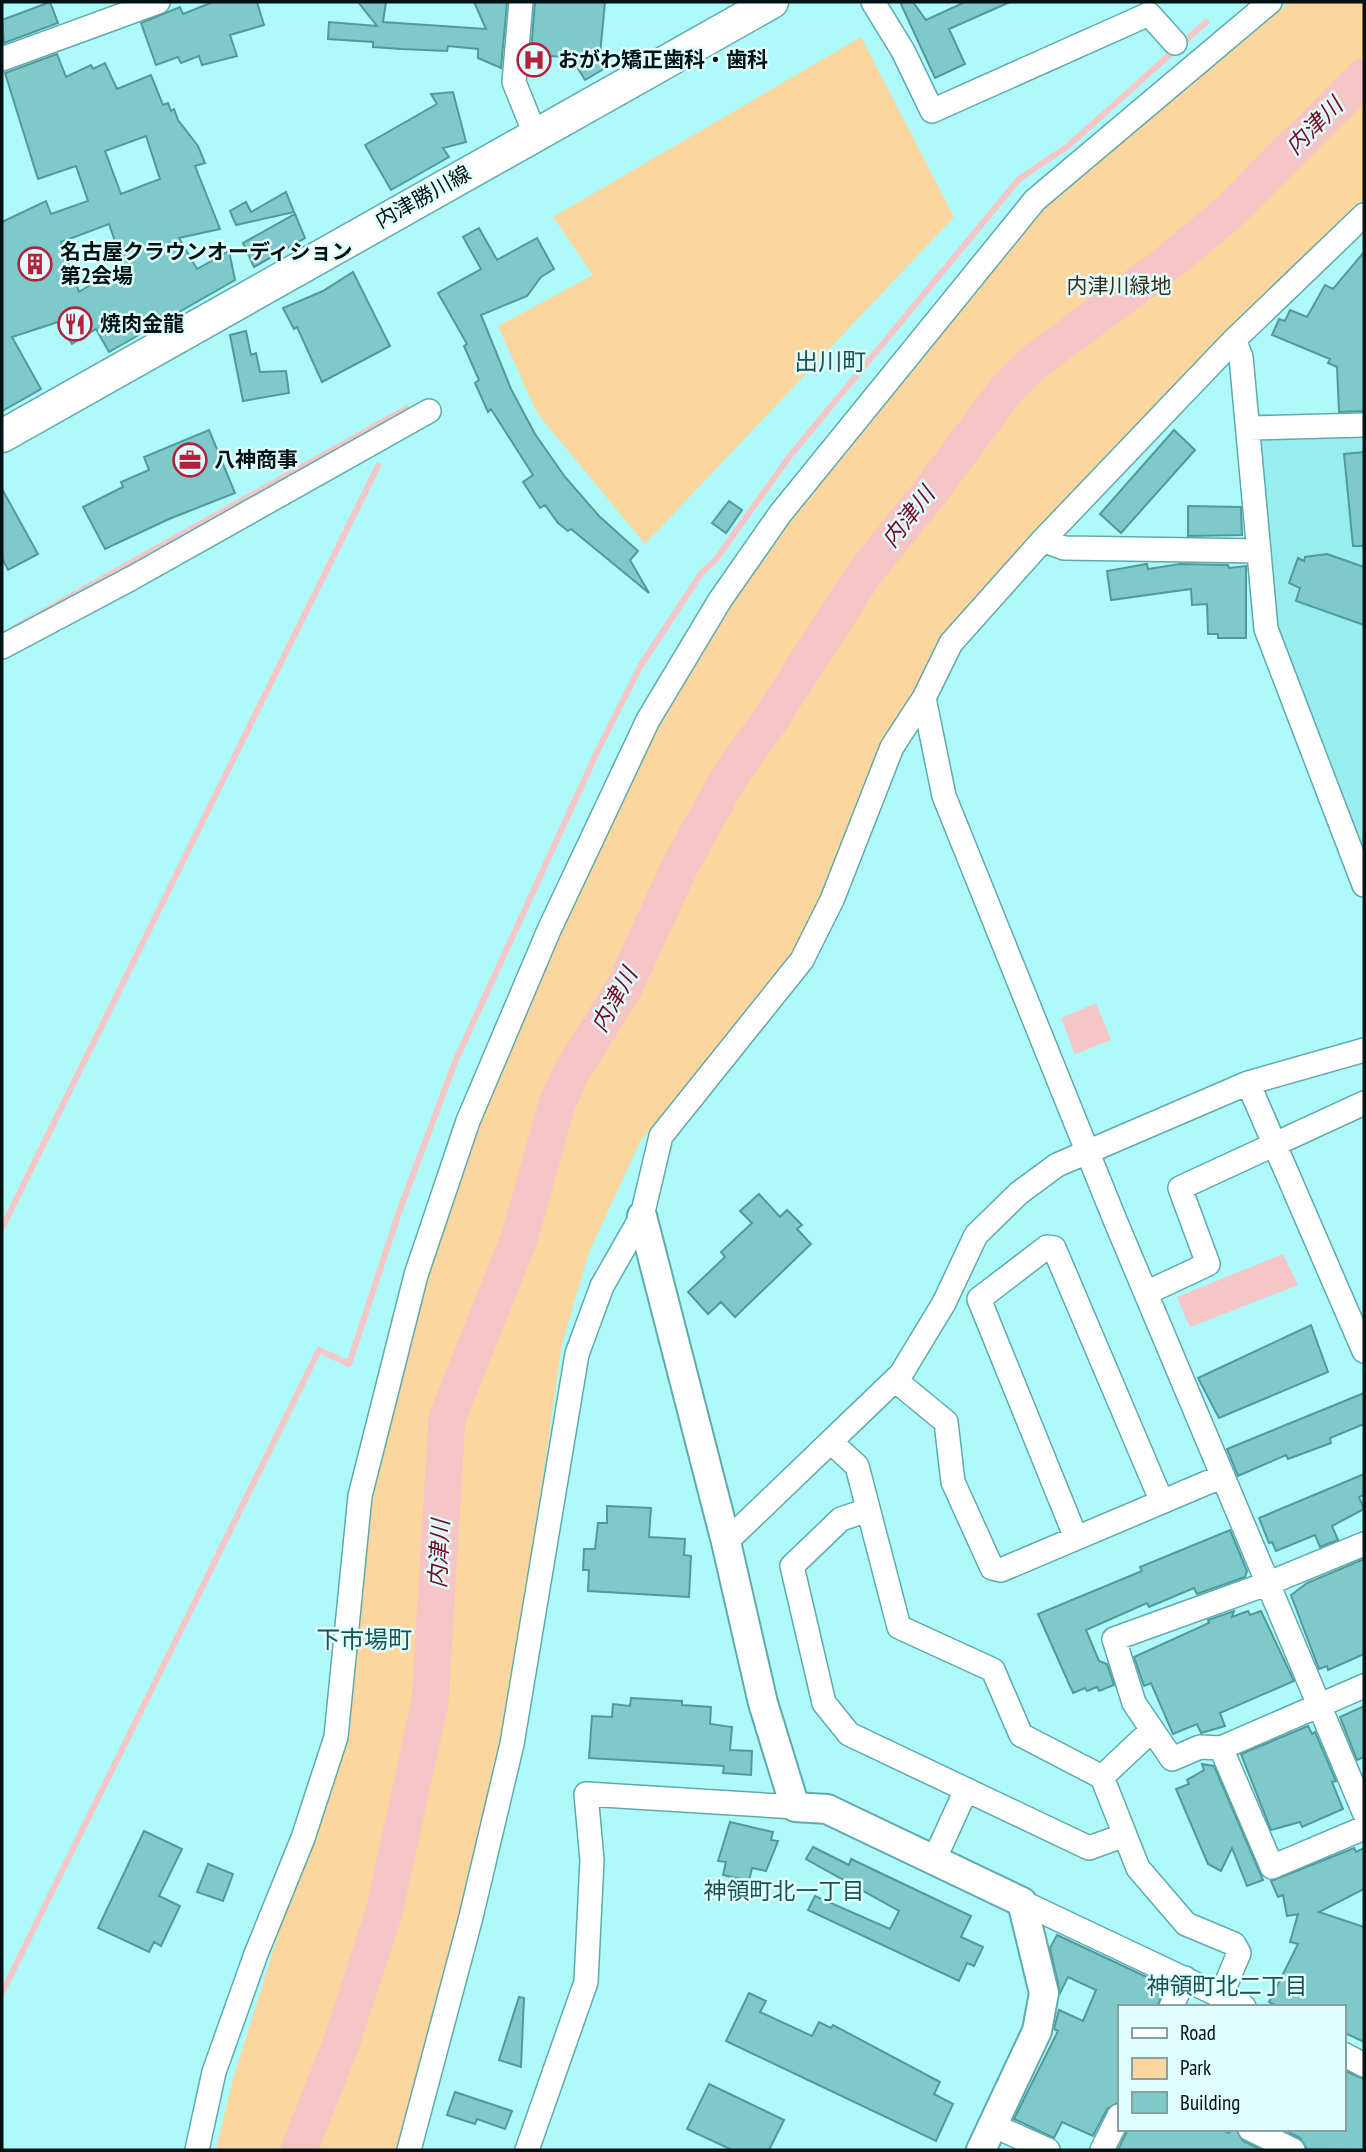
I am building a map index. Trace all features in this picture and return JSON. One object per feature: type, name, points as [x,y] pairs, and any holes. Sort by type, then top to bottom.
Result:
[{"type":"main road","name":"内津勝川線","points":[[2,436],[772,2]]},
{"type":"street","points":[[2,59],[158,2]]},
{"type":"street","points":[[520,2],[514,82],[535,134]]},
{"type":"street","points":[[873,2],[903,51],[932,111],[1149,13],[1175,43]]},
{"type":"street","points":[[197,2150],[214,2072],[256,1954],[303,1838],[336,1737],[360,1496],[416,1275],[468,1121],[549,930],[648,720],[720,600],[779,514],[1035,200],[1270,2]]},
{"type":"street","points":[[408,2150],[471,1917],[512,1744],[577,1354],[602,1286],[642,1216],[661,1136],[802,960],[832,900],[892,747],[924,698],[951,643],[1043,540],[1234,340],[1364,215]]},
{"type":"street","points":[[1234,340],[1241,356],[1266,629],[1364,885]]},
{"type":"street","points":[[2,647],[132,578],[429,411]]},
{"type":"street","points":[[1248,428],[1364,425]]},
{"type":"street","points":[[1043,540],[1064,548],[1259,551]]},
{"type":"street","points":[[924,698],[944,796],[1088,1154],[1321,1704],[1364,1812]]},
{"type":"street","points":[[726,1542],[895,1380],[944,1303],[976,1235],[1019,1193],[1057,1165],[1088,1154],[1248,1083],[1364,1051]]},
{"type":"street","points":[[1248,1083],[1364,1350]]},
{"type":"street","points":[[1146,1293],[1208,1264],[1180,1188],[1275,1142],[1364,1104]]},
{"type":"street","points":[[642,1216],[726,1542],[763,1703],[795,1807]]},
{"type":"street","points":[[1076,1538],[979,1299],[1047,1247],[1054,1248],[1162,1502]]},
{"type":"street","points":[[895,1380],[946,1422],[953,1482],[992,1568],[1001,1570],[1223,1476]]},
{"type":"street","points":[[831,1442],[857,1466],[898,1627],[993,1670],[1021,1735],[1102,1777],[1138,1868],[1186,1924],[1234,1944],[1239,1953],[1221,1996]]},
{"type":"street","points":[[868,1510],[841,1519],[792,1566],[824,1703],[849,1734],[1089,1848],[1125,1835]]},
{"type":"street","points":[[1364,1544],[1269,1583],[1114,1639],[1134,1703],[1172,1759],[1200,1747],[1221,1748],[1364,1686]]},
{"type":"street","points":[[1102,1777],[1152,1730]]},
{"type":"street","points":[[1221,1748],[1272,1867],[1364,1828]]},
{"type":"street","points":[[934,1860],[966,1790]]},
{"type":"street","points":[[527,2150],[586,1982],[592,1860],[586,1794],[827,1809],[1240,2005]]},
{"type":"street","points":[[981,2150],[1037,2031],[1044,1993],[1022,1902]]},
{"type":"street","points":[[1172,2005],[1185,1978]]},
{"type":"street","points":[[1345,2055],[1364,2065]]},
{"type":"street","points":[[1102,2150],[1118,2118]]},
{"type":"street","points":[[992,2125],[1048,2150]]},
{"type":"street","points":[[1254,2131],[1293,2150]]},
{"type":"shaded area","points":[[1364,435],[1364,859],[1276,625],[1258,444],[1264,436]]},
{"type":"shaded area","points":[[1096,1003],[1111,1040],[1075,1054],[1061,1018]]},
{"type":"shaded area","points":[[1283,1254],[1298,1285],[1190,1327],[1177,1297]]},
{"type":"green space","name":"内津川緑地","points":[[1290,2],[1364,2],[1364,199],[1126,439],[943,643],[883,743],[822,899],[794,957],[641,1140],[589,1252],[562,1344],[505,1743],[398,2150],[216,2150],[233,2079],[306,1845],[369,1480],[418,1295],[457,1175],[525,1001],[654,725],[724,603],[1038,205]]},
{"type":"green space","points":[[861,37],[954,217],[645,544],[537,413],[498,326],[593,275],[553,217]]},
{"type":"building","points":[[50,2],[58,23],[4,43],[2,20]]},
{"type":"building","points":[[213,2],[257,2],[264,25],[230,35],[237,56],[202,65],[199,56],[181,63],[178,57],[156,65],[141,23],[180,7],[183,14]]},
{"type":"building","points":[[358,2],[386,2],[383,22],[486,29],[474,2],[507,2],[501,68],[478,58],[478,49],[448,46],[447,51],[401,49],[373,47],[373,42],[328,39],[329,22],[377,26]]},
{"type":"building","points":[[535,2],[605,2],[600,55],[607,67],[585,80],[571,57],[544,56],[544,65],[530,64]]},
{"type":"building","points":[[900,2],[913,2],[926,20],[965,2],[1010,2],[949,29],[965,64],[935,78]]},
{"type":"building","points":[[57,54],[66,77],[91,65],[93,69],[105,63],[117,89],[151,75],[163,105],[168,103],[171,111],[174,109],[178,120],[198,146],[205,163],[195,166],[220,229],[179,238],[197,269],[229,251],[235,280],[109,352],[96,329],[72,344],[58,322],[12,337],[41,389],[2,411],[2,222],[46,201],[51,214],[88,201],[76,166],[38,179],[5,73]],"holes":[[[146,136],[160,179],[121,194],[105,151]],[[109,224],[123,264],[79,292],[61,242]]]},
{"type":"building","points":[[453,92],[466,142],[443,148],[449,157],[391,190],[365,145],[437,104],[431,94]]},
{"type":"building","points":[[286,192],[294,212],[236,225],[230,211],[246,202],[251,212]]},
{"type":"building","points":[[295,214],[305,238],[254,267],[243,243]]},
{"type":"building","points":[[479,228],[497,260],[537,238],[554,269],[541,277],[527,296],[481,315],[511,389],[535,434],[565,477],[599,516],[638,551],[630,560],[649,593],[571,529],[568,531],[558,523],[545,505],[540,508],[523,482],[533,475],[491,409],[488,412],[475,383],[479,380],[464,346],[467,344],[438,293],[481,269],[463,237]]},
{"type":"building","points":[[1364,252],[1364,411],[1339,412],[1337,367],[1328,363],[1330,359],[1272,335],[1279,319],[1285,321],[1290,310],[1307,317],[1325,285],[1333,289]]},
{"type":"building","points":[[353,272],[390,346],[322,382],[297,327],[294,329],[283,308],[323,291]]},
{"type":"building","points":[[246,331],[251,355],[256,353],[260,372],[286,371],[289,393],[243,401],[230,335]]},
{"type":"building","points":[[209,430],[235,493],[169,519],[105,549],[83,507],[123,487],[121,482],[149,470],[144,457]]},
{"type":"building","points":[[1174,430],[1195,450],[1121,533],[1100,514]]},
{"type":"building","points":[[1364,452],[1364,546],[1353,546],[1344,454]]},
{"type":"building","points":[[2,489],[38,554],[8,570],[2,558]]},
{"type":"building","points":[[729,501],[742,510],[726,533],[712,523]]},
{"type":"building","points":[[1188,506],[1241,507],[1242,535],[1188,536]]},
{"type":"building","points":[[1327,554],[1364,567],[1364,625],[1296,601],[1300,588],[1289,583],[1298,558],[1304,561],[1305,557]]},
{"type":"building","points":[[1147,564],[1148,569],[1180,564],[1228,565],[1229,568],[1246,566],[1246,638],[1218,638],[1218,634],[1208,634],[1207,604],[1192,605],[1191,589],[1111,600],[1107,571]]},
{"type":"building","points":[[759,1194],[780,1217],[787,1210],[802,1225],[797,1229],[811,1244],[735,1317],[721,1302],[708,1314],[688,1292],[725,1257],[721,1252],[752,1223],[740,1211]]},
{"type":"building","points":[[1311,1325],[1328,1372],[1219,1418],[1198,1378]]},
{"type":"building","points":[[1364,1393],[1364,1424],[1330,1438],[1331,1443],[1288,1459],[1286,1455],[1238,1476],[1227,1449]]},
{"type":"building","points":[[1364,1474],[1364,1495],[1359,1497],[1364,1509],[1332,1526],[1338,1540],[1320,1547],[1315,1535],[1276,1551],[1272,1542],[1269,1543],[1259,1518]]},
{"type":"building","points":[[607,1506],[651,1508],[649,1537],[685,1539],[684,1555],[691,1556],[689,1597],[588,1591],[589,1570],[583,1570],[584,1549],[595,1549],[598,1523],[607,1523]]},
{"type":"building","points":[[1230,1530],[1247,1571],[1245,1577],[1197,1594],[1194,1588],[1149,1607],[1147,1603],[1086,1630],[1099,1661],[1107,1664],[1114,1685],[1099,1691],[1097,1687],[1073,1693],[1038,1614],[1142,1571],[1140,1567]]},
{"type":"building","points":[[1364,1559],[1364,1654],[1328,1670],[1327,1666],[1319,1669],[1291,1595],[1307,1583]]},
{"type":"building","points":[[1234,1611],[1232,1617],[1248,1611],[1250,1615],[1261,1611],[1294,1681],[1220,1713],[1225,1726],[1201,1733],[1197,1724],[1173,1734],[1151,1683],[1144,1686],[1134,1657],[1209,1623],[1208,1620]]},
{"type":"building","points":[[631,1698],[682,1701],[682,1705],[711,1707],[710,1724],[732,1727],[730,1750],[752,1751],[751,1775],[723,1773],[724,1766],[589,1758],[592,1716],[612,1717],[613,1704],[630,1706]]},
{"type":"building","points":[[1364,1706],[1364,1757],[1357,1760],[1340,1717]]},
{"type":"building","points":[[1308,1726],[1312,1734],[1315,1732],[1336,1781],[1332,1782],[1343,1809],[1302,1827],[1300,1822],[1271,1830],[1241,1754]]},
{"type":"building","points":[[1202,1764],[1214,1766],[1263,1880],[1247,1886],[1232,1848],[1221,1871],[1208,1864],[1176,1789],[1189,1784],[1187,1780],[1204,1770]]},
{"type":"building","points":[[730,1822],[773,1832],[771,1840],[778,1841],[766,1871],[752,1868],[749,1881],[723,1875],[726,1862],[718,1861]]},
{"type":"building","points":[[144,1831],[182,1849],[159,1896],[180,1906],[161,1946],[154,1942],[149,1952],[98,1928]]},
{"type":"building","points":[[813,1847],[849,1865],[851,1859],[971,1916],[961,1937],[983,1947],[974,1966],[967,1963],[959,1981],[808,1910],[815,1896],[890,1929],[899,1911],[806,1859]]},
{"type":"building","points":[[1354,1848],[1356,1852],[1364,1848],[1364,1889],[1319,1912],[1364,1927],[1364,2042],[1345,2033],[1345,2005],[1275,2005],[1269,2002],[1298,1944],[1290,1942],[1298,1914],[1287,1916],[1283,1895],[1278,1897],[1271,1881]]},
{"type":"building","points":[[208,1864],[233,1874],[223,1901],[197,1892]]},
{"type":"building","points":[[1057,1935],[1166,1986],[1158,2005],[1118,2005],[1118,2103],[1107,2109],[1093,2136],[1062,2122],[1054,2138],[1014,2119],[1058,2031],[1054,2029],[1059,2010],[1083,2021],[1096,1990],[1068,1977],[1060,1993],[1050,1948]]},
{"type":"building","points":[[749,1993],[766,2001],[760,2012],[812,2036],[819,2022],[831,2028],[833,2025],[940,2082],[934,2094],[953,2104],[936,2141],[726,2041]]},
{"type":"building","points":[[519,1997],[524,1998],[521,2067],[499,2060]]},
{"type":"building","points":[[1345,2071],[1364,2079],[1364,2150],[1307,2149],[1300,2138],[1286,2131],[1345,2131]]},
{"type":"building","points":[[709,2084],[784,2120],[769,2150],[732,2150],[687,2129]]},
{"type":"building","points":[[455,2092],[512,2111],[505,2129],[477,2119],[475,2124],[447,2115]]},
{"type":"building","points":[[1127,2131],[1237,2131],[1243,2141],[1262,2150],[1118,2150]]},
{"type":"waterway","points":[[2,1993],[319,1350],[349,1364],[399,1212],[455,1062],[598,750],[641,665],[702,572],[714,562],[789,457],[1019,179],[1068,146],[1206,22]]},
{"type":"waterway","name":"内津川","points":[[299,2150],[340,2047],[384,1912],[430,1702],[447,1418],[519,1239],[557,1104],[572,1071],[624,988],[680,866],[730,776],[770,720],[864,574],[930,492],[1006,390],[1033,363],[1164,266],[1228,213],[1364,77]]},
{"type":"waterway","points":[[14,628],[407,408]]},
{"type":"waterway","points":[[2,1228],[378,466]]},
{"type":"place","name":"おがわ矯正歯科・歯科","points":[[534,60]]},
{"type":"place","name":"名古屋クラウンオーディション 第2会場","points":[[35,264]]},
{"type":"place","name":"焼肉金龍","points":[[75,324]]},
{"type":"place","name":"八神商事","points":[[190,460]]},
{"type":"district","name":"出川町","points":[[830,362]]},
{"type":"district","name":"下市場町","points":[[364,1640]]},
{"type":"district","name":"神領町北一丁目","points":[[784,1891]]},
{"type":"district","name":"神領町北二丁目","points":[[1227,1986]]}]
